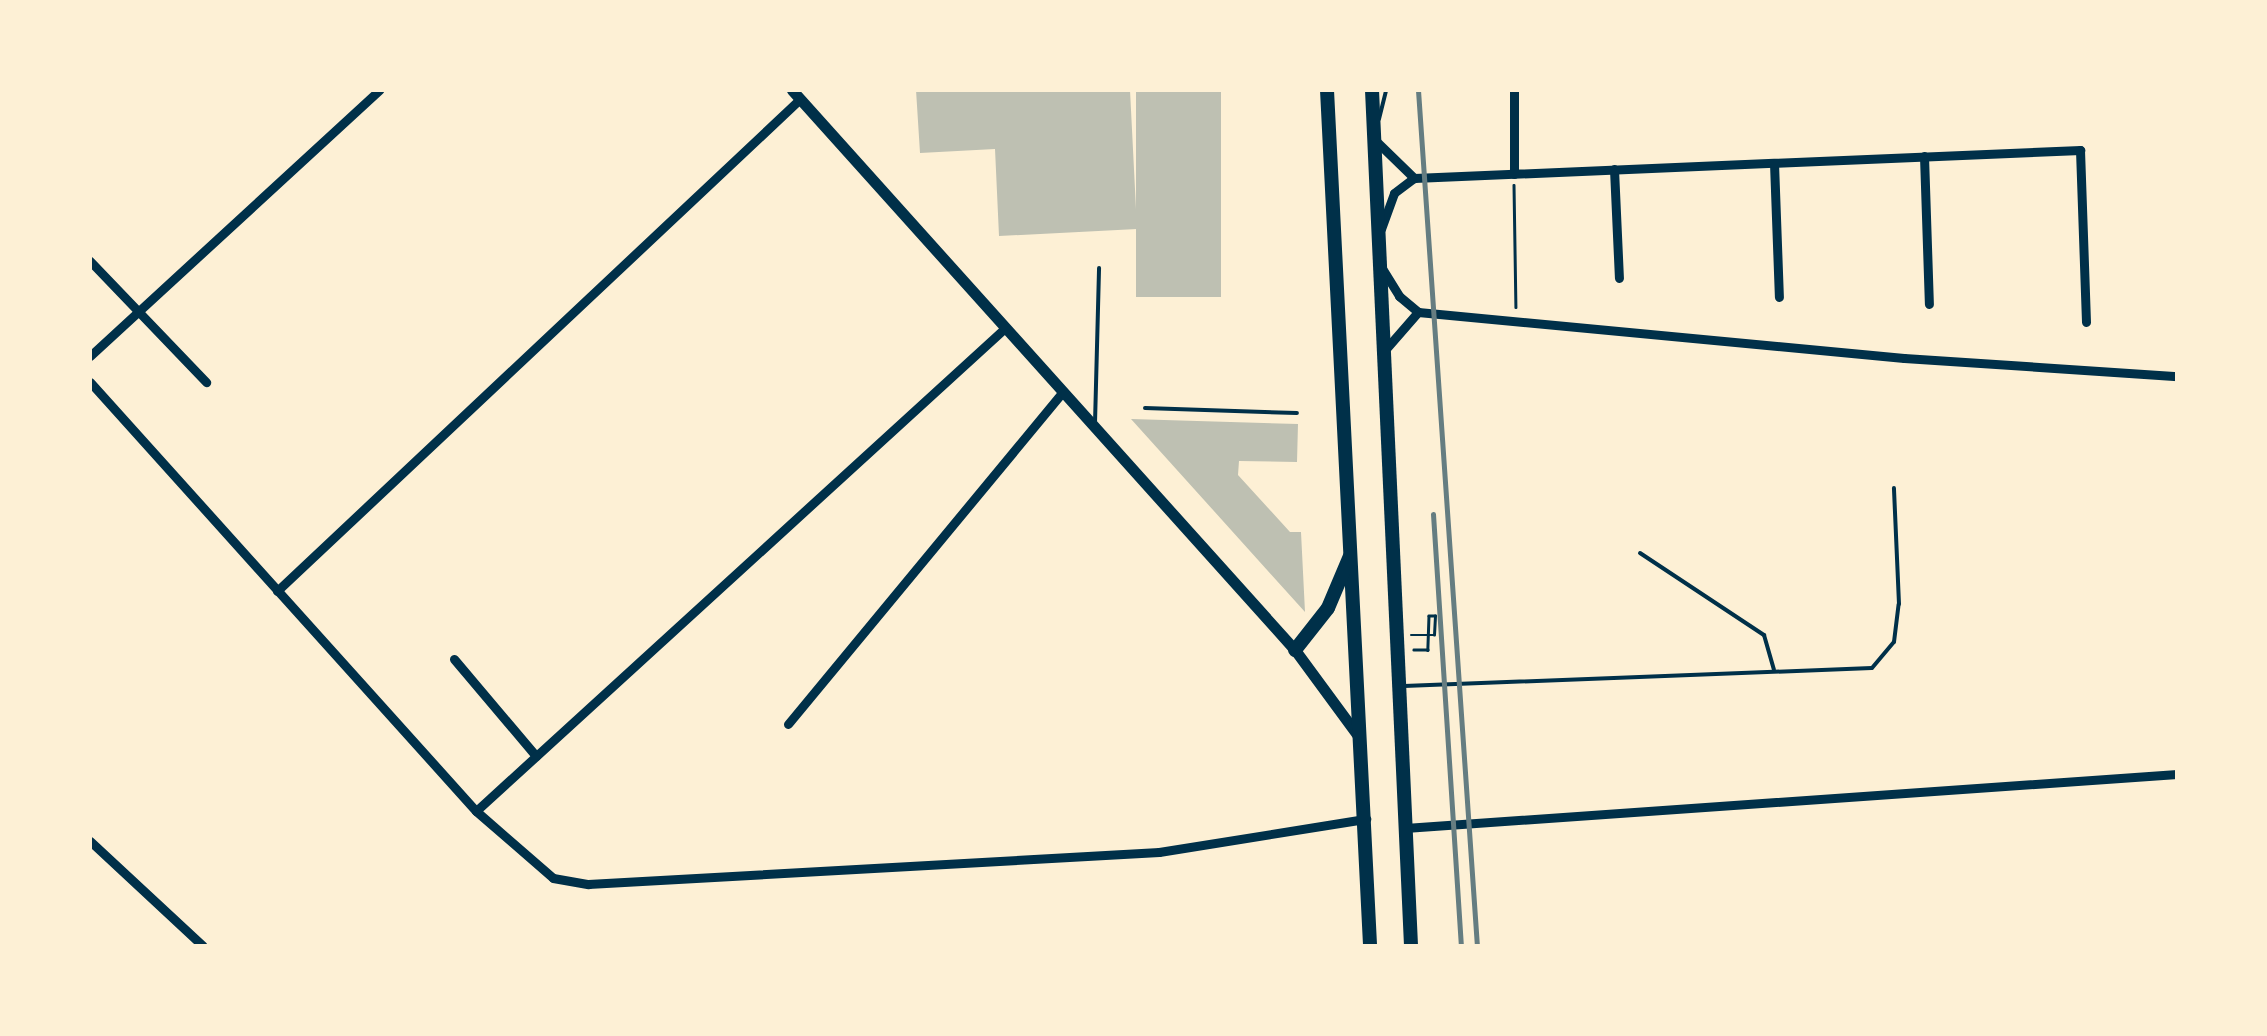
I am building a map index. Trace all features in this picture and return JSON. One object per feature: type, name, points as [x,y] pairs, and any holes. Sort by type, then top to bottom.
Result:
[{"type":"main road","points":[[1327,90],[1363,742],[1370,946]]},
{"type":"main road","points":[[1372,90],[1411,946]]},
{"type":"main road","points":[[1295,650],[1328,608],[1351,556]]},
{"type":"street","points":[[90,356],[379,90]]},
{"type":"street","points":[[1514,90],[1514,174]]},
{"type":"street","points":[[276,591],[796,94],[1295,650],[1363,742]]},
{"type":"street","points":[[1374,138],[1414,178]]},
{"type":"street","points":[[1380,232],[1394,193],[1414,178],[2080,150],[2086,322]]},
{"type":"street","points":[[1924,156],[1929,304]]},
{"type":"street","points":[[1774,162],[1779,298]]},
{"type":"street","points":[[1614,169],[1619,278]]},
{"type":"street","points":[[90,261],[206,382]]},
{"type":"street","points":[[1382,264],[1392,287],[1418,312],[1516,324],[2177,376]]},
{"type":"street","points":[[1384,352],[1418,312]]},
{"type":"street","points":[[476,811],[1006,328]]},
{"type":"street","points":[[90,382],[476,811],[538,868],[588,884],[1159,852],[1366,818]]},
{"type":"street","points":[[788,724],[1062,392]]},
{"type":"street","points":[[454,658],[536,756]]},
{"type":"street","points":[[1404,828],[2177,774]]},
{"type":"street","points":[[90,841],[203,946]]},
{"type":"lane","points":[[1374,138],[1386,90]]},
{"type":"lane","points":[[1095,428],[1099,268]]},
{"type":"lane","points":[[1144,408],[1297,413]]},
{"type":"lane","points":[[1400,686],[1872,668],[1894,642],[1894,488]]},
{"type":"lane","points":[[1640,553],[1764,635],[1774,670]]},
{"type":"path","points":[[1514,174],[1516,324]]},
{"type":"path","points":[[1428,650],[1429,616],[1435,616],[1434,635]]},
{"type":"building","points":[[916,90],[1130,90],[1137,229],[999,236],[995,149],[920,153]]},
{"type":"building","points":[[1136,90],[1221,90],[1221,297],[1136,297]]},
{"type":"building","points":[[1131,419],[1298,424],[1297,462],[1239,461],[1238,475],[1290,532],[1301,532],[1305,612]]},
{"type":"railway","points":[[1418,90],[1477,946]]},
{"type":"railway","points":[[1433,514],[1461,946]]}]
